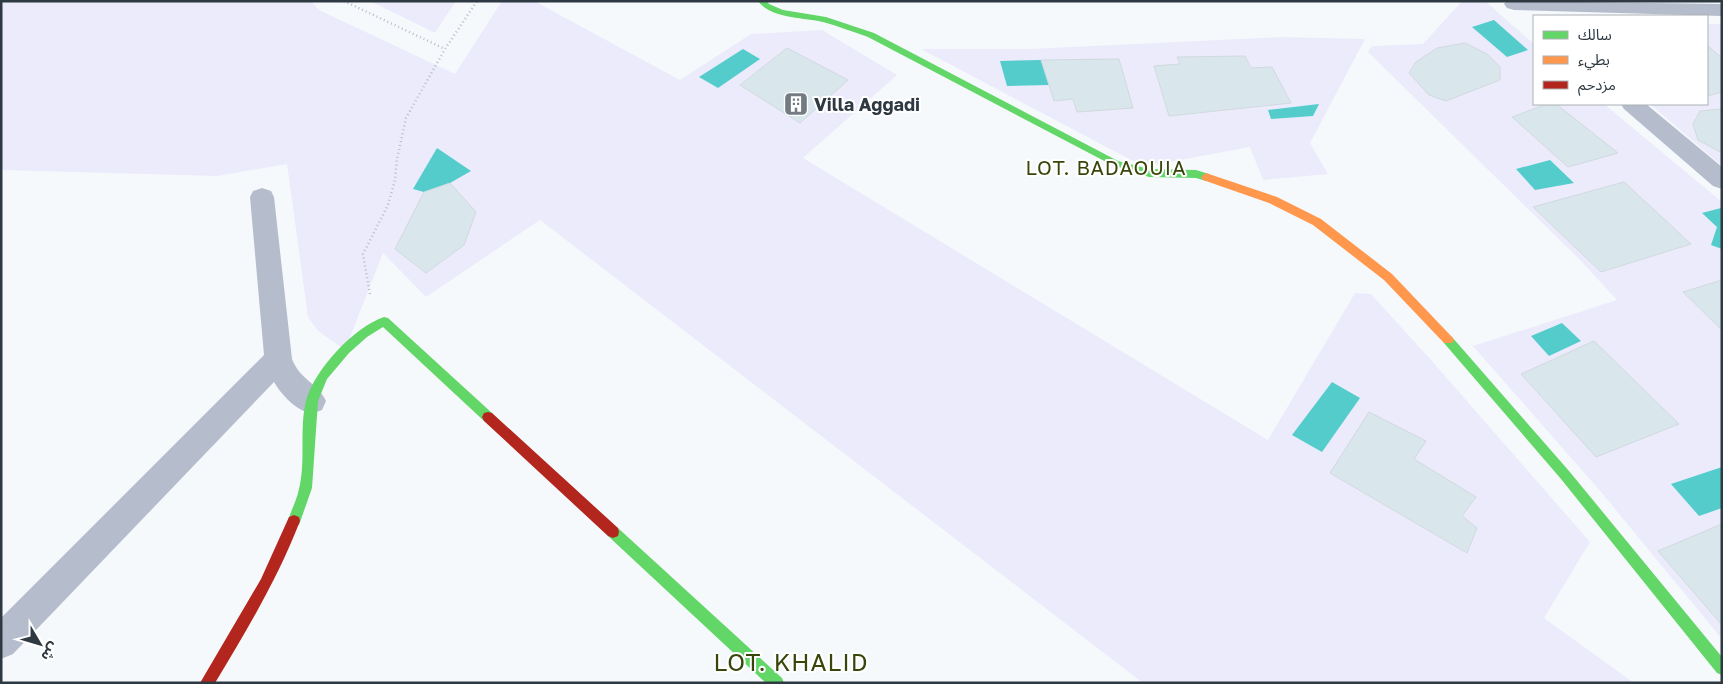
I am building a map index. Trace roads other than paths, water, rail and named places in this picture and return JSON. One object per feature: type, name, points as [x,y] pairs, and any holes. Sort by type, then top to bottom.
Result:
[{"type":"street","points":[[762,1],[766,6],[781,12],[826,20],[871,36],[1115,164],[1149,173],[1196,174],[1273,200],[1317,222],[1388,277],[1465,358],[1565,475],[1722,668]]},
{"type":"street","points":[[1512,3],[1722,10]]},
{"type":"street","points":[[1512,3],[1533,20]]},
{"type":"street","points":[[1633,105],[1722,180]]},
{"type":"street","points":[[262,197],[278,359],[284,376],[294,388],[312,401]]},
{"type":"street","points":[[207,683],[255,605],[286,545],[306,488],[312,401],[324,376],[345,350],[363,334],[384,321],[777,683]]},
{"type":"street","points":[[1,642],[278,359]]},
{"type":"water","points":[[1494,20],[1528,50],[1507,57],[1472,27]]},
{"type":"water","points":[[743,49],[760,59],[718,88],[699,77]]},
{"type":"water","points":[[1041,60],[1049,85],[1007,86],[1000,61]]},
{"type":"water","points":[[1319,104],[1313,116],[1271,119],[1268,110]]},
{"type":"water","points":[[437,148],[471,171],[450,183],[424,192],[413,189]]},
{"type":"water","points":[[1550,160],[1574,183],[1535,190],[1516,169]]},
{"type":"water","points":[[1721,208],[1722,249],[1711,245],[1717,227],[1702,213]]},
{"type":"water","points":[[1562,323],[1581,341],[1549,356],[1531,336]]},
{"type":"water","points":[[1332,382],[1360,398],[1322,452],[1292,435]]},
{"type":"water","points":[[1722,467],[1722,508],[1699,516],[1671,484]]},
{"type":"place","name":"Villa Aggadi","points":[[796,104]]},
{"type":"district","name":"LOT. BADAOUIA","points":[[1106,167]]},
{"type":"district","name":"LOT. KHALID","points":[[791,661]]}]
